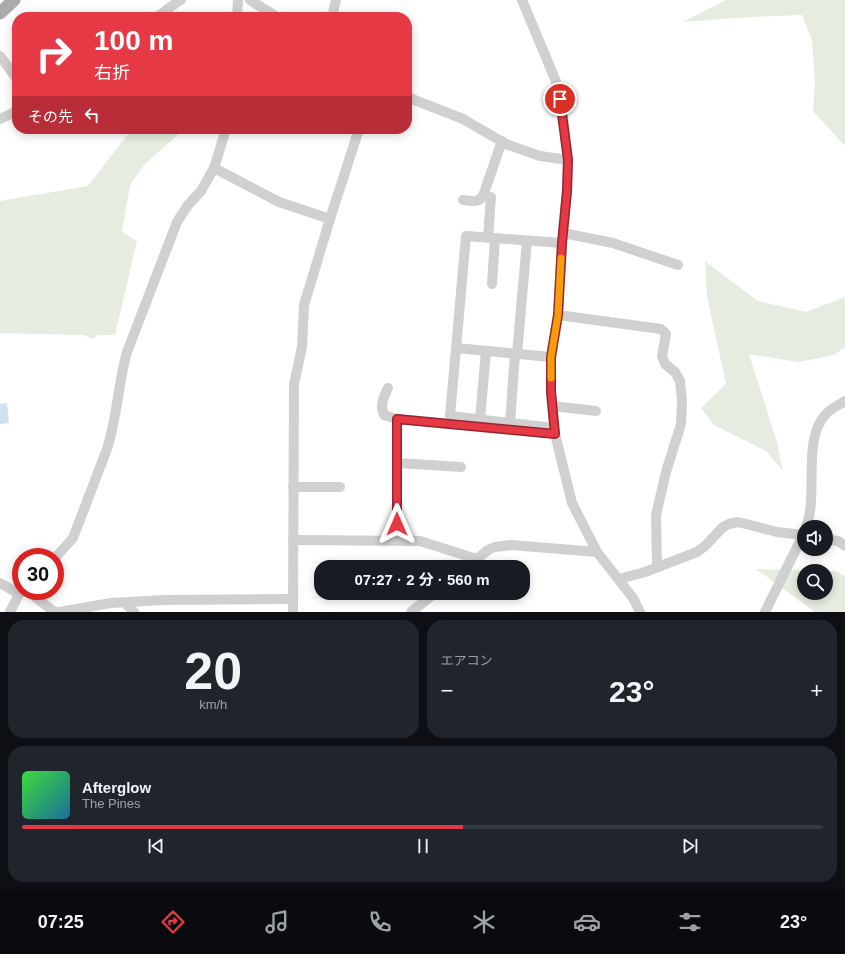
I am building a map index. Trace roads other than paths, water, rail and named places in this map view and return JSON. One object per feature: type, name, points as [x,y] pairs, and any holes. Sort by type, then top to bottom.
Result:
[{"type":"main road","points":[[0,13],[14,0]]},
{"type":"street","points":[[164,12],[182,0]]},
{"type":"street","points":[[237,12],[238,0]]},
{"type":"street","points":[[250,0],[269,12]]},
{"type":"street","points":[[333,12],[336,0]]},
{"type":"street","points":[[522,0],[555,78],[560,99],[568,160],[558,315],[551,357],[552,406],[555,431],[572,503],[597,552],[634,598],[640,612]]},
{"type":"street","points":[[0,56],[12,72]]},
{"type":"street","points":[[412,99],[463,119],[502,141],[540,156],[568,160]]},
{"type":"street","points":[[0,119],[12,113]]},
{"type":"street","points":[[64,548],[73,538],[111,438],[123,367],[177,222],[188,205],[201,191],[214,168],[224,134]]},
{"type":"street","points":[[293,612],[294,384],[302,347],[304,305],[357,134]]},
{"type":"street","points":[[463,200],[476,202],[480,201],[502,141]]},
{"type":"street","points":[[214,168],[279,202],[330,219]]},
{"type":"street","points":[[491,197],[492,284]]},
{"type":"street","points":[[555,431],[510,422],[450,416],[466,236],[527,241],[563,238],[613,243],[678,265]]},
{"type":"street","points":[[510,422],[527,241]]},
{"type":"street","points":[[558,315],[661,329],[666,334],[662,356],[665,364],[675,372],[680,381],[682,401],[681,424],[666,472],[656,515],[657,567]]},
{"type":"street","points":[[456,348],[551,357]]},
{"type":"street","points":[[480,419],[486,351]]},
{"type":"street","points":[[388,388],[381,409],[384,415],[397,419],[555,431]]},
{"type":"street","points":[[808,520],[811,503],[815,434],[826,414],[845,402]]},
{"type":"street","points":[[552,406],[596,411]]},
{"type":"street","points":[[397,419],[397,540]]},
{"type":"street","points":[[397,463],[461,467]]},
{"type":"street","points":[[293,486],[340,487]]},
{"type":"street","points":[[619,579],[645,572],[697,552],[729,524],[738,522],[777,532],[797,532]]},
{"type":"street","points":[[293,540],[420,541],[477,559],[496,547],[511,545],[597,552]]},
{"type":"street","points":[[833,541],[845,546]]},
{"type":"street","points":[[765,612],[797,546]]},
{"type":"street","points":[[0,583],[12,588]]},
{"type":"street","points":[[36,600],[53,611],[58,612],[111,603],[164,600],[293,599]]},
{"type":"street","points":[[10,612],[18,600]]},
{"type":"street","points":[[411,612],[422,600]]},
{"type":"street","points":[[126,603],[134,612]]},
{"type":"water","points":[[7,403],[9,423],[0,424],[0,404]]}]
